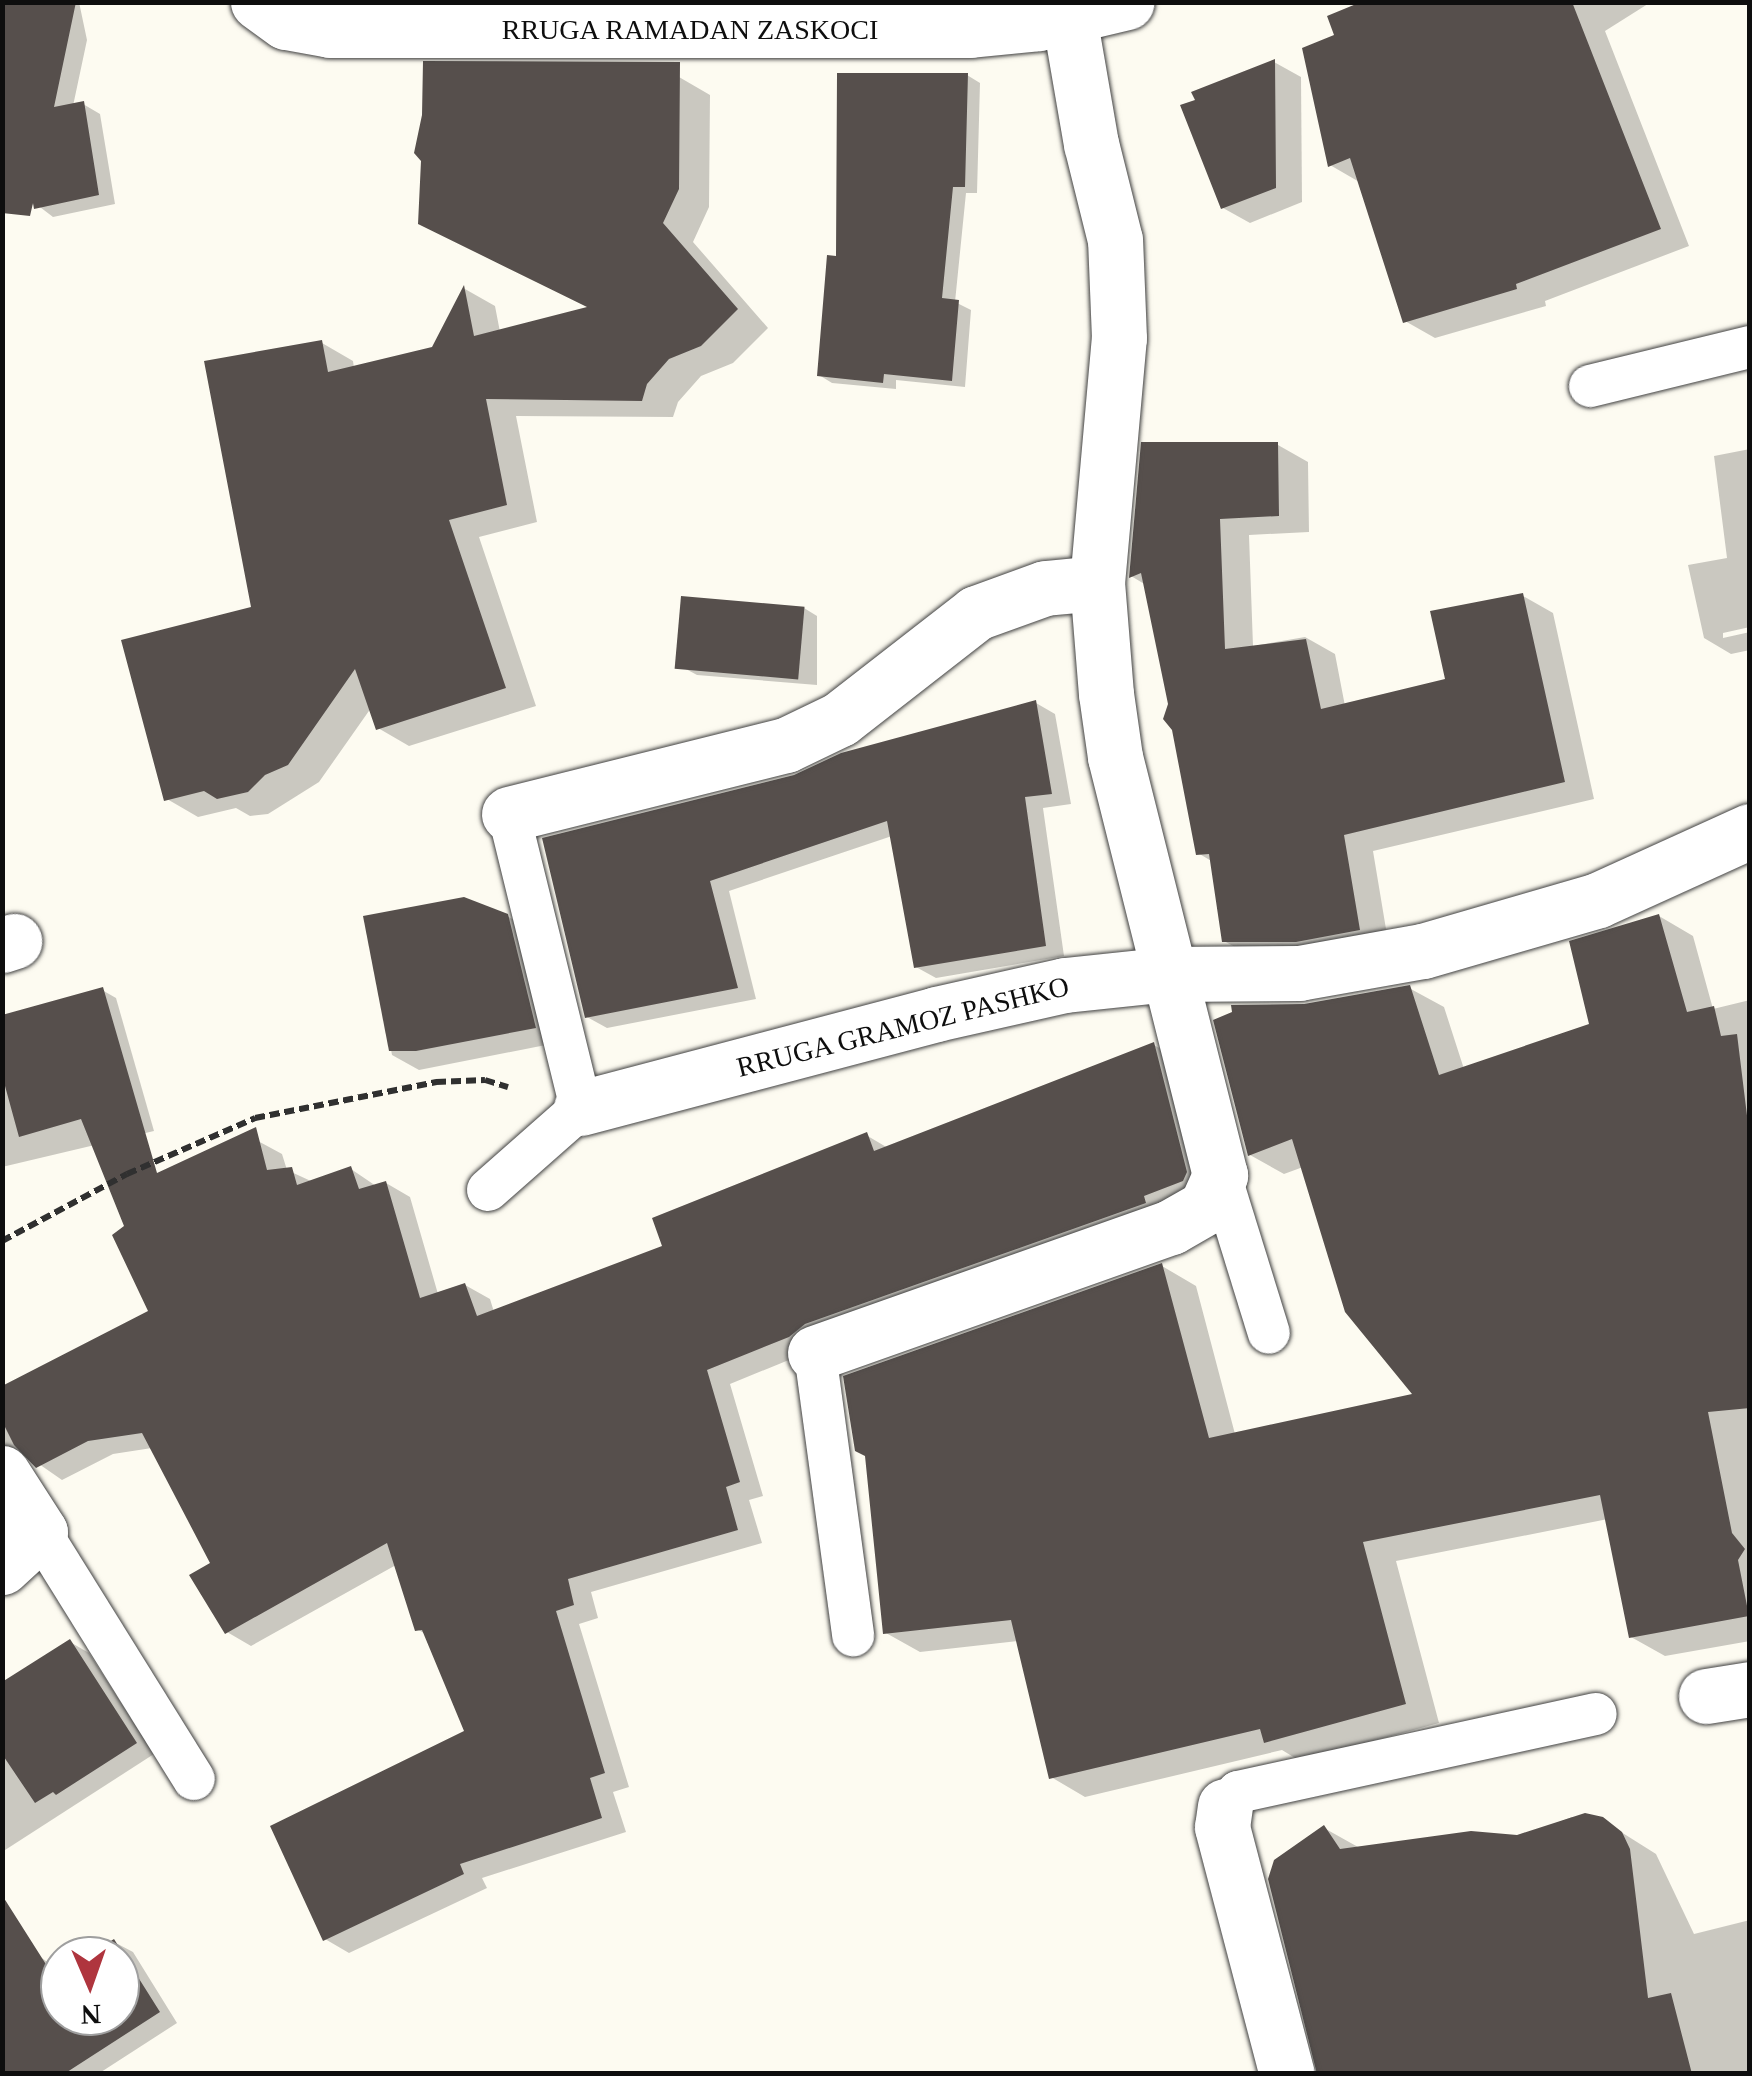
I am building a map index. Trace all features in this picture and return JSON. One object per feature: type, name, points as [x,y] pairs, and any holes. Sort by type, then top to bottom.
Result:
[{"type":"street","name":"RRUGA RAMADAN ZASKOCI","points":[[258,2],[286,22],[330,30],[970,30],[1070,17],[1127,2]]},
{"type":"street","points":[[815,1353],[1171,1226],[1206,1207],[1220,1175],[1115,757],[1097,582],[1119,338],[1115,240],[1090,144],[1070,17]]},
{"type":"street","points":[[509,814],[786,745],[840,718],[976,613],[1045,588],[1097,582]]},
{"type":"street","name":"RRUGA GRAMOZ PASHKO","points":[[581,1108],[936,1014],[1065,986],[1169,974],[1299,974],[1423,951],[1598,900],[1750,831]]},
{"type":"street","points":[[2,1473],[21,1549]]},
{"type":"street","points":[[1224,1806],[1222,1827],[1287,2074]]},
{"type":"lane","points":[[1590,386],[1750,347]]},
{"type":"lane","points":[[509,814],[581,1108]]},
{"type":"lane","name":"RRUGA GRAMOZ PASHKO","points":[[488,1190],[581,1108]]},
{"type":"lane","points":[[1220,1175],[1269,1333]]},
{"type":"lane","points":[[815,1353],[852,1636]]},
{"type":"lane","points":[[21,1549],[194,1779]]},
{"type":"lane","points":[[1224,1806],[1238,1792],[1596,1714]]},
{"type":"path","points":[[2,1241],[127,1174],[256,1118],[436,1082]]},
{"type":"building","points":[[2,2],[76,2],[54,107],[84,101],[99,195],[34,209],[33,203],[30,216],[2,213]]},
{"type":"building","points":[[1361,2],[1572,2],[1661,229],[1516,284],[1517,289],[1403,323],[1350,158],[1328,167],[1302,48],[1334,35],[1327,16]]},
{"type":"building","points":[[1275,59],[1276,188],[1221,209],[1180,105],[1195,100],[1191,92]]},
{"type":"building","points":[[423,61],[680,62],[679,189],[663,223],[738,309],[701,346],[669,359],[647,384],[642,401],[486,399],[507,505],[449,520],[506,688],[376,730],[355,669],[288,765],[265,775],[248,792],[217,799],[204,791],[164,801],[121,640],[251,607],[204,361],[322,340],[328,372],[432,347],[464,285],[474,336],[587,307],[418,224],[421,161],[414,153],[422,115]]},
{"type":"building","points":[[837,73],[968,73],[965,187],[953,187],[942,298],[959,300],[952,381],[884,374],[883,383],[817,376],[827,255],[836,256]]},
{"type":"building","points":[[1141,442],[1278,442],[1279,516],[1220,519],[1225,649],[1306,639],[1321,709],[1445,679],[1430,611],[1523,593],[1565,782],[1344,835],[1360,930],[1296,942],[1222,942],[1209,854],[1196,855],[1172,730],[1163,719],[1168,704],[1141,573],[1129,578]]},
{"type":"building","points":[[681,596],[805,607],[798,680],[675,669]]},
{"type":"building","points":[[1036,700],[1052,794],[1025,797],[1046,946],[914,968],[887,821],[710,881],[738,988],[585,1018],[542,838],[794,775],[841,753]]},
{"type":"building","points":[[464,897],[508,914],[536,1028],[416,1051],[389,1051],[363,916]]},
{"type":"building","points":[[1659,914],[1687,1012],[1714,1006],[1721,1036],[1737,1034],[1750,1140],[1750,1408],[1708,1412],[1732,1533],[1745,1549],[1738,1560],[1749,1616],[1629,1638],[1600,1495],[1363,1542],[1406,1704],[1264,1743],[1260,1729],[1049,1779],[1011,1620],[883,1634],[865,1456],[855,1451],[843,1376],[1162,1263],[1209,1438],[1412,1394],[1345,1312],[1292,1139],[1248,1156],[1213,1020],[1232,1012],[1231,1005],[1304,1004],[1410,985],[1439,1075],[1589,1024],[1569,941]]},
{"type":"building","points":[[103,987],[157,1173],[256,1127],[267,1170],[292,1167],[297,1185],[351,1166],[359,1189],[386,1181],[420,1298],[465,1283],[477,1316],[662,1246],[652,1218],[867,1132],[874,1151],[1154,1042],[1187,1172],[1183,1181],[1144,1196],[1146,1203],[805,1324],[789,1337],[707,1370],[740,1482],[726,1487],[738,1530],[568,1579],[574,1605],[556,1611],[605,1773],[590,1778],[602,1818],[460,1864],[464,1874],[323,1941],[270,1826],[464,1731],[422,1630],[415,1631],[387,1543],[225,1634],[189,1575],[210,1563],[142,1433],[88,1441],[36,1468],[14,1445],[2,1421],[2,1386],[148,1311],[112,1235],[124,1226],[81,1119],[19,1137],[2,1075],[2,1015]]},
{"type":"building","points":[[70,1639],[137,1743],[56,1795],[53,1792],[35,1803],[2,1754],[2,1682]]},
{"type":"building","points":[[1585,1813],[1603,1817],[1622,1832],[1630,1849],[1648,1998],[1671,1993],[1692,2074],[1317,2074],[1268,1879],[1274,1860],[1324,1825],[1340,1849],[1471,1831],[1517,1835]]},
{"type":"building","points":[[2,1895],[40,1955],[40,2036],[123,2036],[64,2074],[2,2074]]},
{"type":"building","points":[[140,1980],[160,2012],[140,2025]]}]
